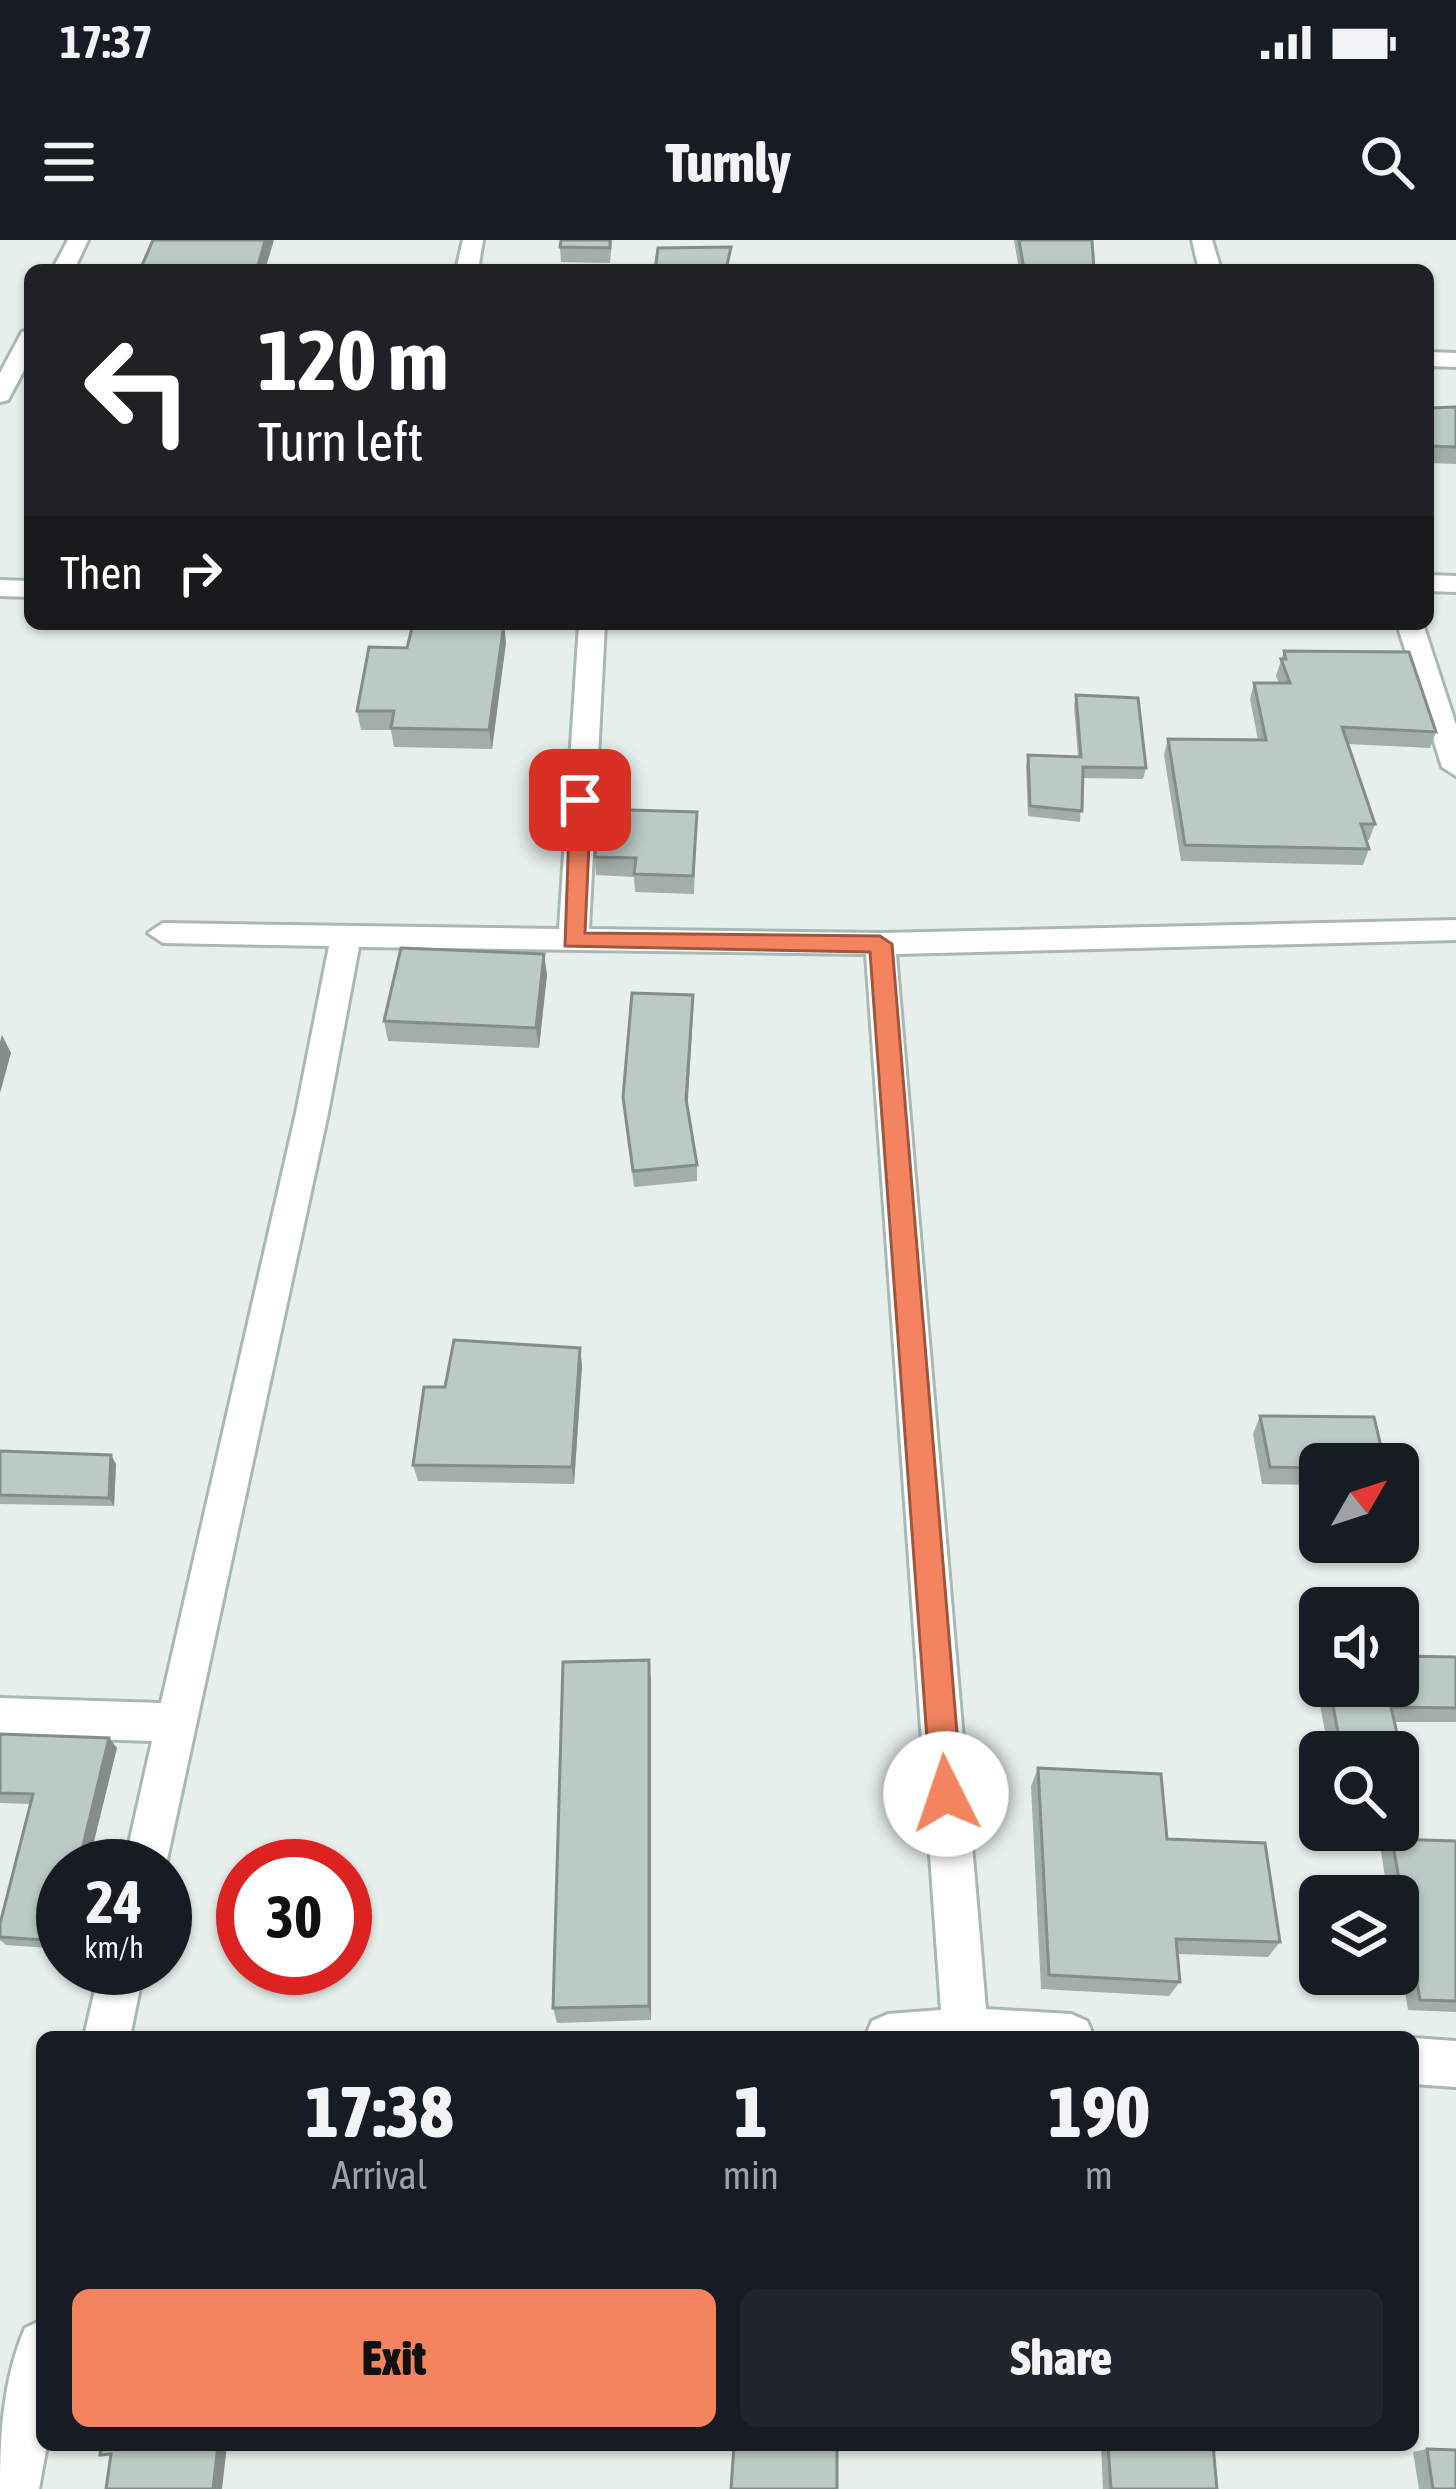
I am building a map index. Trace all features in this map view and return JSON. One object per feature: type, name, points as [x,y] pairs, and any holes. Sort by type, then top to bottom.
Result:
[{"type":"street","points":[[0,395],[8,364]]},
{"type":"street","points":[[573,940],[592,630]]},
{"type":"street","points":[[1413,630],[1456,767]]},
{"type":"street","points":[[163,933],[880,944],[1456,930]]},
{"type":"street","points":[[151,1839],[313,1113],[346,937]]},
{"type":"street","points":[[880,944],[965,2030]]},
{"type":"street","points":[[0,1718],[178,1723]]},
{"type":"street","points":[[108,2031],[116,1995]]},
{"type":"street","points":[[954,2031],[980,2031]]},
{"type":"street","points":[[1419,2061],[1456,2064]]},
{"type":"street","points":[[13,2489],[36,2375]]},
{"type":"building","points":[[153,240],[265,240],[259,264],[143,264]]},
{"type":"building","points":[[561,240],[610,240],[610,248],[560,247]]},
{"type":"building","points":[[1019,240],[1092,240],[1094,264],[1023,264]]},
{"type":"building","points":[[731,247],[727,264],[656,264],[658,248]]},
{"type":"building","points":[[1456,407],[1456,447],[1434,446],[1434,408]]},
{"type":"building","points":[[412,630],[503,630],[489,730],[391,728],[394,711],[357,711],[369,647],[407,648]]},
{"type":"building","points":[[1284,651],[1409,652],[1436,732],[1342,727],[1375,824],[1361,824],[1369,849],[1185,845],[1168,739],[1266,740],[1254,683],[1290,683],[1281,659],[1286,659]]},
{"type":"building","points":[[1076,695],[1138,698],[1146,768],[1083,767],[1082,811],[1030,806],[1028,755],[1081,757]]},
{"type":"building","points":[[597,809],[697,812],[693,876],[634,874],[636,858],[595,857]]},
{"type":"building","points":[[401,948],[544,954],[536,1028],[384,1021]]},
{"type":"building","points":[[632,993],[693,995],[686,1099],[697,1165],[633,1171],[623,1097]]},
{"type":"building","points":[[454,1340],[580,1348],[572,1467],[413,1465],[424,1387],[445,1387]]},
{"type":"building","points":[[1260,1416],[1374,1417],[1380,1443],[1299,1443],[1299,1468],[1270,1467]]},
{"type":"building","points":[[0,1451],[111,1455],[109,1498],[0,1495]]},
{"type":"building","points":[[1419,1656],[1456,1657],[1456,1708],[1391,1707],[1419,1707]]},
{"type":"building","points":[[649,1660],[649,2006],[553,2008],[563,1662]]},
{"type":"building","points":[[1333,1707],[1391,1707],[1396,1731],[1338,1731]]},
{"type":"building","points":[[0,1734],[109,1738],[85,1839],[36,1839],[36,1939],[0,1937],[33,1794],[0,1793]]},
{"type":"building","points":[[1038,1768],[1161,1774],[1167,1839],[1265,1843],[1280,1942],[1176,1939],[1180,1982],[1049,1975]]},
{"type":"building","points":[[1419,1840],[1456,1841],[1456,2001],[1420,2000],[1419,1875],[1398,1875],[1394,1851],[1419,1851]]},
{"type":"building","points":[[1427,2449],[1456,2450],[1456,2489],[1433,2489]]},
{"type":"building","points":[[100,2451],[217,2451],[213,2489],[106,2489],[111,2454],[100,2455]]},
{"type":"building","points":[[734,2451],[837,2451],[837,2489],[731,2489]]},
{"type":"building","points":[[1108,2451],[1214,2451],[1217,2489],[1111,2489]]},
{"type":"route","points":[[580,800],[573,940],[880,944],[946,1794]]}]
